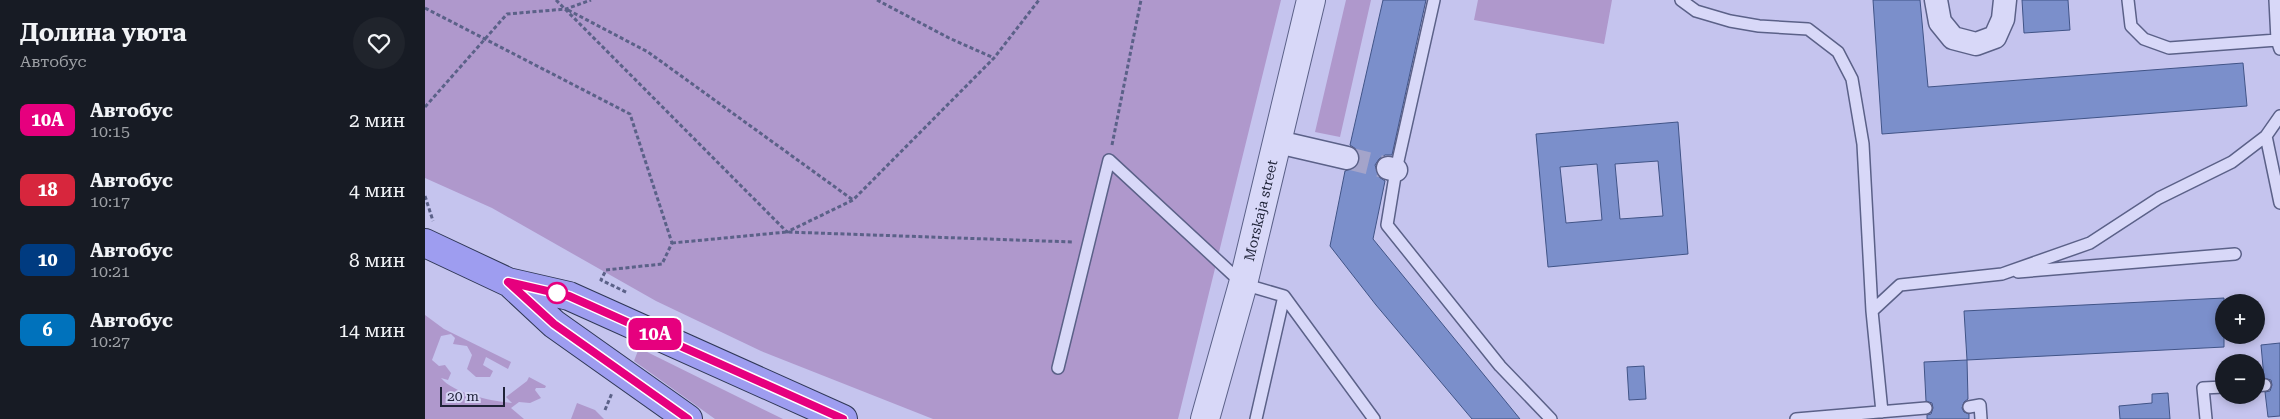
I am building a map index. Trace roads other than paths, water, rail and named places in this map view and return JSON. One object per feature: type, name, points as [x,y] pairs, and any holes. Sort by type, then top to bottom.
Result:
[{"type":"main road","points":[[430,235],[508,282],[554,324],[688,419]]},
{"type":"main road","points":[[508,282],[569,296],[843,419]]},
{"type":"street","name":"Morskaja street","points":[[1205,419],[1243,284],[1311,0]]},
{"type":"street","points":[[1936,0],[1940,22],[1953,38],[1976,44],[1995,37],[2003,19],[2005,0]]},
{"type":"street","points":[[1278,142],[1347,158]]},
{"type":"lane","points":[[1434,0],[1392,169],[1387,225],[1500,366],[1551,419]]},
{"type":"lane","points":[[1681,0],[1696,10],[1730,21],[1759,26],[1808,29],[1838,52],[1853,79],[1863,144],[1872,311],[1882,412]]},
{"type":"lane","points":[[2128,0],[2131,26],[2144,39],[2169,48],[2278,45],[2275,0]]},
{"type":"lane","points":[[2002,274],[2090,243],[2159,198],[2232,162],[2266,136],[2280,116]]},
{"type":"lane","points":[[2266,136],[2280,204]]},
{"type":"lane","points":[[1058,368],[1109,160],[1243,284],[1284,296],[1374,419]]},
{"type":"lane","points":[[1872,311],[1900,285],[2002,274],[2235,254]]},
{"type":"lane","points":[[1257,419],[1284,296]]},
{"type":"lane","points":[[2205,419],[2203,388],[2215,387]]},
{"type":"lane","points":[[1969,407],[1980,405],[1981,419]]},
{"type":"lane","points":[[1796,419],[1926,408]]},
{"type":"tunnel","points":[[1347,158],[1388,168]]}]
